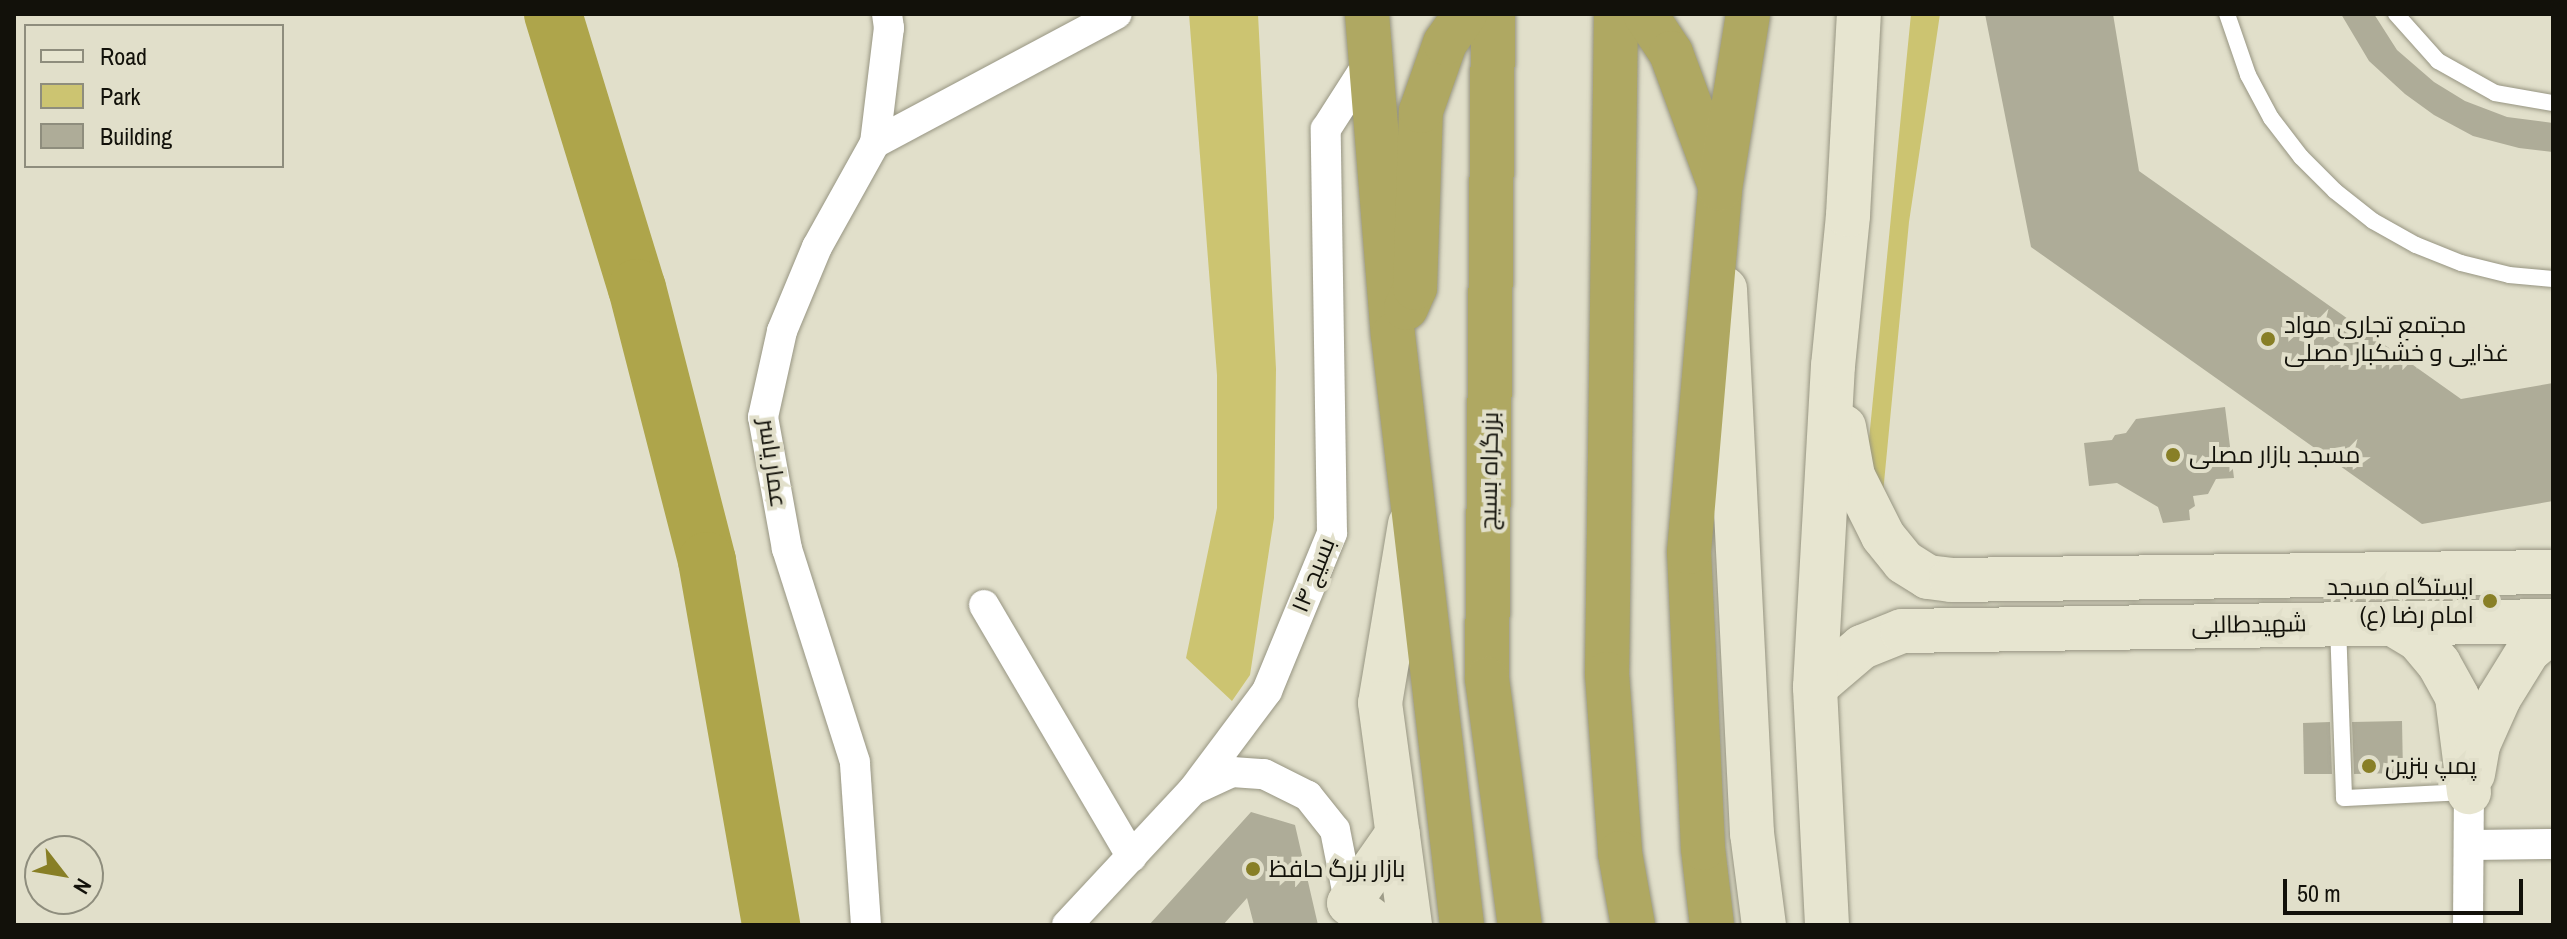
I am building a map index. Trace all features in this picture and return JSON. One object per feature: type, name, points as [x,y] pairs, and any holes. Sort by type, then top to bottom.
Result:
[{"type":"highway","points":[[1367,14],[1393,335],[1462,925]]},
{"type":"highway","name":"بزرگراه بسیج","points":[[1493,14],[1487,679],[1520,925]]},
{"type":"highway","points":[[1616,14],[1607,674],[1620,853],[1633,925]]},
{"type":"highway","points":[[1645,14],[1671,53],[1720,189]]},
{"type":"highway","points":[[1712,925],[1703,848],[1689,552],[1720,189],[1748,14]]},
{"type":"highway","points":[[1393,335],[1415,288],[1421,111],[1455,29]]},
{"type":"street","name":"عمار یاسر","points":[[866,925],[855,762],[787,549],[763,417],[788,317],[817,247],[875,143],[889,28],[887,14]]},
{"type":"street","points":[[875,143],[1117,14]]},
{"type":"street","points":[[1827,925],[1815,687],[1833,366],[1848,215],[1859,14]]},
{"type":"street","name":"بسیج ۱۴","points":[[1067,925],[1193,790],[1267,691],[1332,533],[1326,129],[1369,62]]},
{"type":"street","points":[[1720,189],[1752,833],[1764,925]]},
{"type":"street","name":"شهیدطالبی","points":[[1833,366],[1853,476],[1883,536],[1904,562],[1928,577],[1951,580],[2553,572]]},
{"type":"street","points":[[1410,925],[1380,703],[1413,505]]},
{"type":"street","points":[[1944,627],[1931,618],[1926,607],[1928,594],[1936,584],[1951,580]]},
{"type":"street","points":[[984,605],[1132,857]]},
{"type":"street","name":"شهیدطالبی","points":[[1815,687],[1862,647],[1902,631],[1944,627],[2553,621]]},
{"type":"street","points":[[2391,623],[2419,640],[2439,664],[2457,697],[2469,792],[2468,925]]},
{"type":"street","points":[[2469,792],[2478,745],[2499,698],[2528,651],[2553,630]]},
{"type":"street","points":[[1193,790],[1232,772],[1264,774],[1308,796],[1335,830],[1360,918]]},
{"type":"street","points":[[1789,925],[1821,803]]},
{"type":"street","points":[[1360,918],[1398,833]]},
{"type":"street","points":[[2469,845],[2553,844]]},
{"type":"lane","points":[[2227,14],[2248,75],[2271,118],[2301,157],[2335,191],[2373,221],[2416,245],[2461,263],[2509,275],[2553,279]]},
{"type":"lane","points":[[2396,14],[2438,61],[2495,93],[2553,103]]},
{"type":"lane","points":[[2338,623],[2344,798],[2469,792]]},
{"type":"green space","points":[[1189,14],[1258,14],[1276,369],[1274,518],[1250,675],[1232,701],[1186,658],[1217,508],[1217,375]]},
{"type":"green space","points":[[1911,14],[1940,14],[1909,222],[1883,493],[1865,480]]},
{"type":"building","points":[[1985,14],[2113,14],[2139,171],[2461,399],[2553,383],[2553,501],[2422,524],[2031,247]]},
{"type":"building","points":[[2341,14],[2374,14],[2397,50],[2434,82],[2465,101],[2507,117],[2553,123],[2553,152],[2519,148],[2473,136],[2434,115],[2369,61]]},
{"type":"building","name":"مسجد بازار مصلی","points":[[2225,407],[2234,478],[2216,479],[2208,494],[2193,496],[2195,506],[2189,510],[2190,520],[2163,523],[2158,507],[2117,483],[2089,486],[2084,443],[2112,440],[2115,435],[2126,433],[2136,419]]},
{"type":"building","points":[[2402,721],[2403,773],[2354,774],[2352,722]]},
{"type":"building","points":[[2330,722],[2332,774],[2304,774],[2303,723]]},
{"type":"building","name":"بازار بزرگ حافظ","points":[[1251,812],[1295,825],[1318,925],[1254,925],[1247,898],[1223,925],[1149,925]]},
{"type":"waterway","points":[[553,14],[637,288],[707,561],[771,925]]},
{"type":"place","name":"مجتمع تجاری مواد غذایی و خشکبار مصلی","points":[[2268,339]]},
{"type":"place","name":"مسجد بازار مصلی","points":[[2173,455]]},
{"type":"place","name":"ایستگاه مسجد امام رضا (ع)","points":[[2490,601]]},
{"type":"place","name":"پمپ بنزین","points":[[2369,766]]},
{"type":"place","name":"بازار بزرگ حافظ","points":[[1253,869]]}]
